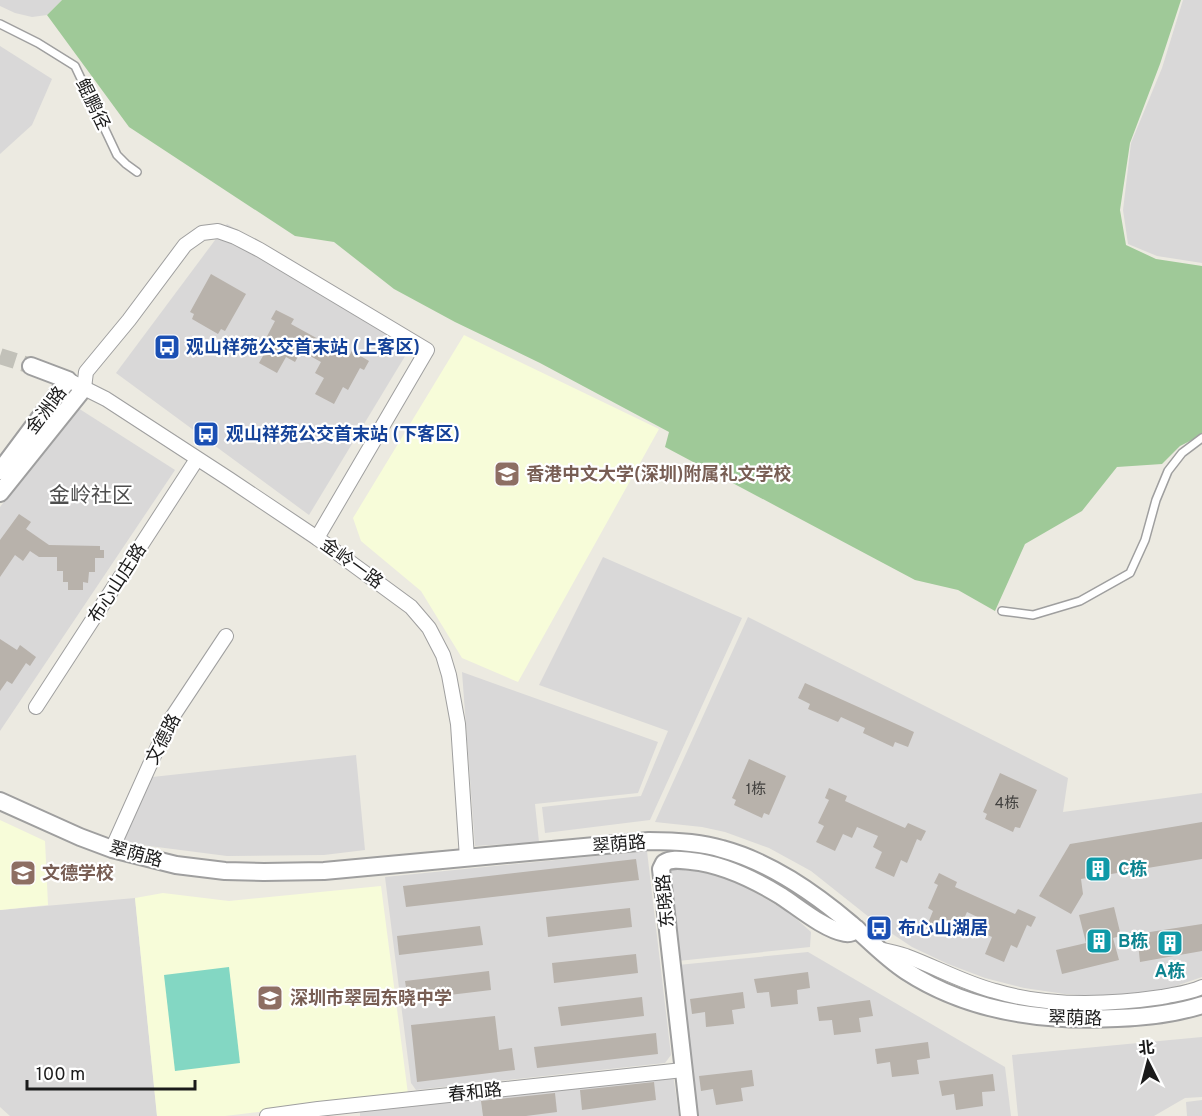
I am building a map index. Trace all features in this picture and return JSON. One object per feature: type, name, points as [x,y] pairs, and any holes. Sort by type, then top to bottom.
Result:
[{"type":"street","points":[[79,380],[129,320],[185,245],[202,233],[218,231],[260,250],[427,351],[317,538]]},
{"type":"street","name":"金洲路","points":[[31,366],[79,380]]},
{"type":"street","name":"金洲路","points":[[0,471],[79,380]]},
{"type":"street","name":"金洲路","points":[[0,493],[79,380]]},
{"type":"street","name":"金岭一路","points":[[79,380],[317,538],[411,607],[429,628],[443,655],[458,724],[467,858]]},
{"type":"street","name":"布心山庄路","points":[[36,707],[197,459]]},
{"type":"street","name":"文德路","points":[[111,849],[169,722],[226,636]]},
{"type":"street","name":"翠荫路","points":[[0,801],[111,849],[176,865],[225,871],[324,871],[649,841],[704,845],[744,857],[791,879],[832,908],[905,970],[956,998],[986,1007],[1061,1019],[1156,1016],[1202,1005]]},
{"type":"street","name":"东晓路","points":[[688,1116],[661,869],[664,863],[674,859],[719,867],[759,884],[838,931],[846,934],[857,929]]},
{"type":"street","points":[[877,948],[904,955],[995,991],[1042,1000],[1118,1002],[1177,994],[1202,987]]},
{"type":"street","name":"春和路","points":[[267,1116],[684,1070]]},
{"type":"lane","name":"鲲鹏径","points":[[0,24],[75,66],[117,155],[138,172]]},
{"type":"lane","points":[[1002,611],[1033,615],[1052,610],[1080,601],[1130,573],[1145,540],[1156,500],[1168,471],[1182,453],[1202,438]]},
{"type":"shaded area","points":[[0,0],[62,0],[47,15],[32,17],[0,6]]},
{"type":"shaded area","points":[[1183,0],[1202,0],[1202,263],[1157,256],[1128,244],[1123,210],[1131,143],[1162,68]]},
{"type":"shaded area","points":[[0,46],[52,79],[32,125],[0,154]]},
{"type":"shaded area","points":[[227,224],[416,338],[309,515],[116,373]]},
{"type":"shaded area","name":"香港中文大学(深圳)附属礼文学校","points":[[464,335],[659,429],[518,682],[462,658],[421,591],[361,541],[353,518]]},
{"type":"shaded area","points":[[78,408],[175,470],[0,731],[0,507]]},
{"type":"shaded area","points":[[603,557],[742,618],[650,820],[545,833],[542,807],[641,796],[668,731],[539,685]]},
{"type":"shaded area","points":[[748,617],[1068,778],[1063,812],[1202,793],[1202,977],[1164,990],[1106,997],[1024,988],[985,978],[912,947],[879,925],[811,871],[769,848],[725,832],[655,822]]},
{"type":"shaded area","points":[[462,672],[658,742],[638,793],[535,804],[539,842],[475,846]]},
{"type":"shaded area","points":[[356,755],[365,850],[324,855],[227,856],[126,843],[120,827],[143,778]]},
{"type":"shaded area","name":"文德学校","points":[[0,820],[45,841],[48,905],[0,910]]},
{"type":"shaded area","points":[[647,851],[671,1055],[665,1063],[416,1090],[411,1083],[385,877]]},
{"type":"shaded area","points":[[668,869],[698,871],[744,886],[790,913],[811,932],[810,947],[678,961]]},
{"type":"shaded area","name":"深圳市翠园东晓中学","points":[[381,886],[408,1094],[225,1116],[157,1116],[135,898],[163,893],[229,901]]},
{"type":"shaded area","points":[[135,898],[157,1116],[10,1116],[0,1107],[0,910]]},
{"type":"shaded area","points":[[808,952],[1005,1067],[1011,1116],[695,1116],[678,965]]},
{"type":"shaded area","points":[[229,967],[240,1063],[175,1071],[164,975]]},
{"type":"shaded area","points":[[1202,1037],[1202,1097],[1185,1098],[1154,1116],[1018,1116],[1012,1055]]},
{"type":"shaded area","points":[[673,1074],[679,1116],[360,1116],[360,1111]]},
{"type":"shaded area","points":[[1202,1100],[1202,1116],[1187,1116],[1186,1102]]},
{"type":"green space","points":[[62,0],[1181,0],[1130,143],[1120,210],[1126,245],[1156,259],[1202,266],[1202,435],[1180,446],[1162,464],[1117,467],[1082,511],[1025,544],[995,611],[958,590],[915,580],[665,447],[669,432],[394,289],[334,242],[295,236],[129,127],[47,15]]},
{"type":"building","points":[[211,274],[246,294],[225,331],[221,329],[218,334],[192,319],[194,314],[190,312]]},
{"type":"building","points":[[276,310],[294,319],[291,324],[349,356],[352,351],[369,361],[364,370],[360,368],[348,390],[343,387],[334,404],[315,394],[324,378],[315,373],[321,362],[301,351],[295,362],[286,357],[277,373],[259,363],[268,347],[263,344],[275,321],[271,319]]},
{"type":"building","points":[[19,514],[31,522],[26,529],[49,545],[100,546],[100,550],[104,550],[104,558],[95,558],[95,572],[89,572],[88,583],[83,582],[83,590],[68,590],[68,582],[63,582],[63,571],[57,571],[57,557],[39,557],[30,551],[23,561],[15,555],[0,577],[0,540]]},
{"type":"building","points":[[0,639],[17,650],[20,645],[36,657],[30,666],[26,663],[12,684],[7,681],[0,691]]},
{"type":"building","points":[[805,683],[914,732],[908,747],[895,742],[893,747],[863,733],[865,728],[841,717],[838,722],[808,709],[810,704],[798,698]]},
{"type":"building","points":[[749,759],[786,776],[769,815],[764,813],[762,818],[734,805],[736,800],[732,798]]},
{"type":"building","points":[[1000,773],[1037,790],[1020,828],[1015,827],[1013,832],[985,819],[987,814],[983,812]]},
{"type":"building","points":[[829,788],[847,796],[845,801],[905,828],[908,823],[926,831],[921,841],[917,839],[907,863],[901,860],[894,877],[875,868],[882,852],[873,847],[878,836],[857,827],[852,838],[843,834],[835,851],[816,842],[824,826],[818,823],[829,800],[825,798]]},
{"type":"building","name":"C栋","points":[[1202,822],[1202,859],[1081,879],[1083,894],[1071,914],[1039,896],[1070,844]]},
{"type":"building","points":[[636,859],[639,880],[406,907],[403,886]]},
{"type":"building","points":[[939,873],[957,882],[955,887],[1015,914],[1018,909],[1036,917],[1031,927],[1027,925],[1017,948],[1011,945],[1004,962],[985,954],[992,937],[983,933],[988,922],[967,912],[962,923],[952,919],[945,936],[926,928],[933,911],[928,908],[938,885],[934,883]]},
{"type":"building","name":"B栋","points":[[1114,907],[1121,936],[1113,938],[1119,960],[1062,974],[1056,950],[1086,943],[1079,915]]},
{"type":"building","points":[[630,908],[632,927],[548,937],[546,917]]},
{"type":"building","name":"A栋","points":[[1202,924],[1202,951],[1140,962],[1137,934]]},
{"type":"building","points":[[480,926],[483,945],[399,955],[397,936]]},
{"type":"building","points":[[636,954],[638,973],[554,983],[552,963]]},
{"type":"building","points":[[489,971],[491,990],[408,1000],[405,981]]},
{"type":"building","points":[[808,972],[810,988],[797,990],[798,1004],[771,1007],[769,992],[757,993],[754,979]]},
{"type":"building","points":[[743,992],[745,1008],[732,1010],[734,1024],[706,1027],[705,1012],[692,1014],[690,999]]},
{"type":"building","points":[[642,997],[644,1016],[561,1026],[558,1007]]},
{"type":"building","points":[[870,1000],[873,1016],[859,1018],[861,1032],[834,1035],[832,1020],[819,1021],[817,1007]]},
{"type":"building","points":[[495,1016],[499,1050],[512,1048],[515,1070],[417,1082],[411,1025]]},
{"type":"building","points":[[656,1033],[658,1054],[537,1068],[534,1047]]},
{"type":"building","points":[[928,1042],[930,1058],[917,1060],[919,1074],[892,1077],[890,1062],[877,1064],[875,1049]]},
{"type":"building","points":[[752,1070],[754,1086],[741,1088],[743,1101],[716,1105],[713,1089],[701,1091],[699,1076]]},
{"type":"building","points":[[993,1074],[995,1091],[982,1092],[983,1106],[956,1110],[954,1094],[942,1096],[939,1081]]},
{"type":"building","points":[[654,1082],[656,1100],[582,1110],[580,1090]]},
{"type":"building","points":[[555,1093],[557,1112],[526,1116],[483,1116],[481,1101]]},
{"type":"tunnel","points":[[0,356],[31,366]]},
{"type":"place","name":"观山祥苑公交首末站 (上客区)","points":[[167,347]]},
{"type":"place","name":"观山祥苑公交首末站 (下客区)","points":[[206,434]]},
{"type":"place","name":"香港中文大学(深圳)附属礼文学校","points":[[507,474]]},
{"type":"place","name":"C栋","points":[[1098,869]]},
{"type":"place","name":"文德学校","points":[[23,873]]},
{"type":"place","name":"布心山湖居","points":[[879,928]]},
{"type":"place","name":"B栋","points":[[1099,941]]},
{"type":"place","name":"A栋","points":[[1170,943]]},
{"type":"place","name":"深圳市翠园东晓中学","points":[[270,998]]},
{"type":"district","name":"金岭社区","points":[[91,495]]}]
